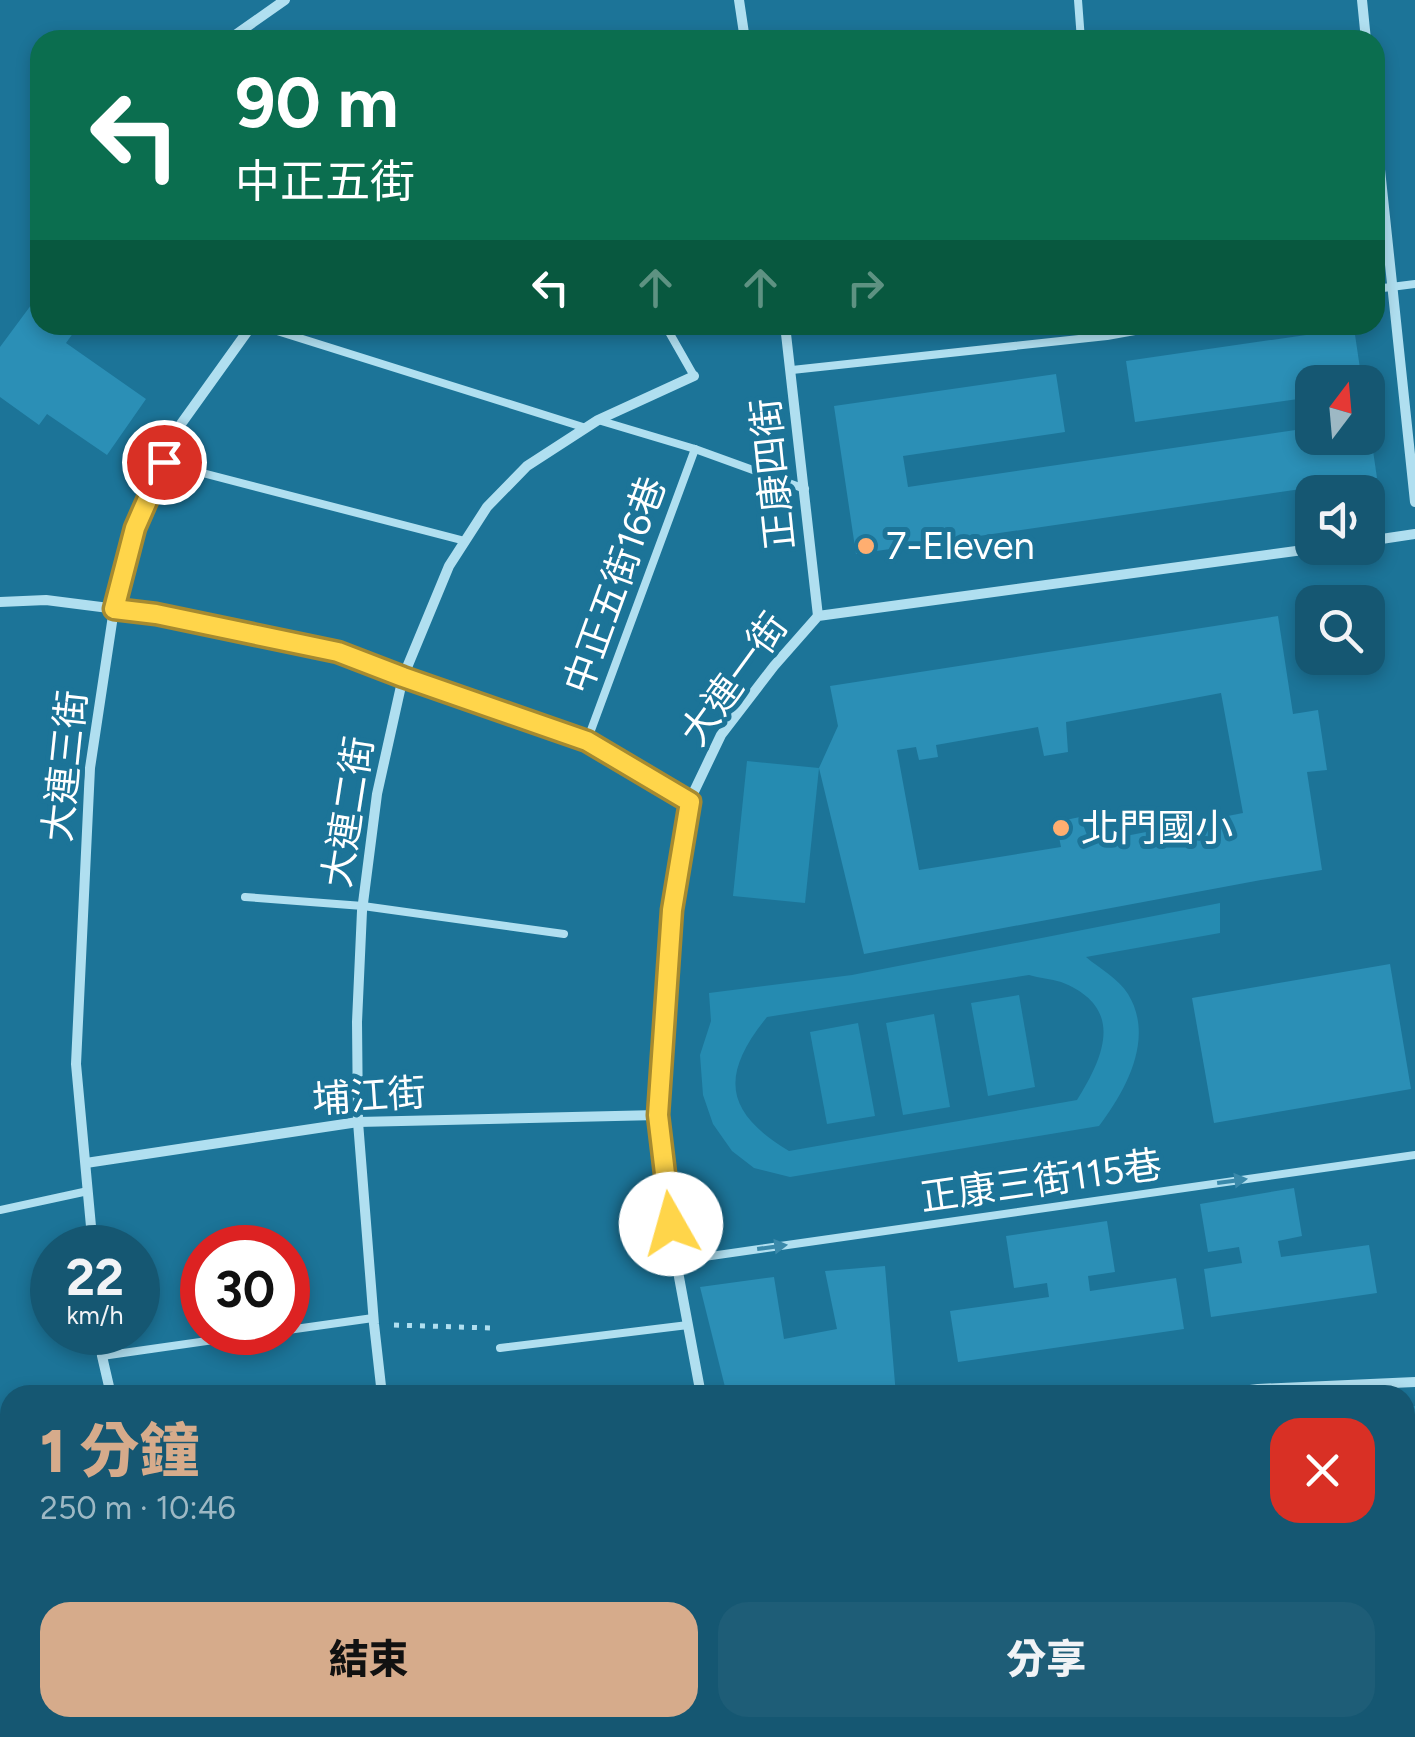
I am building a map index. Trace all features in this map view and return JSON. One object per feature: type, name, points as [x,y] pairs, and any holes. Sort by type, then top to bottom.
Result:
[{"type":"street","points":[[242,30],[285,0]]},
{"type":"street","points":[[739,0],[744,30]]},
{"type":"street","points":[[1362,0],[1365,30]]},
{"type":"street","points":[[1385,229],[1415,502]]},
{"type":"street","name":"大連三街","points":[[90,1225],[76,1064],[89,787],[114,609],[135,528],[181,424],[248,335]]},
{"type":"street","name":"正康四街","points":[[787,335],[818,616]]},
{"type":"street","name":"大連二街","points":[[381,1385],[358,1122],[356,1022],[362,906],[377,794],[403,677],[449,566],[486,507],[527,466],[598,420],[694,376]]},
{"type":"street","points":[[1385,538],[1415,534]]},
{"type":"street","name":"大連一街","points":[[698,1385],[676,1261],[658,1115],[672,910],[690,802],[721,735],[818,616],[1295,551]]},
{"type":"street","points":[[0,602],[46,600],[156,614],[338,652],[587,741],[690,802]]},
{"type":"street","name":"埔江街","points":[[86,1163],[358,1122],[658,1115]]},
{"type":"street","points":[[102,1356],[108,1385]]},
{"type":"street","points":[[1356,1385],[1415,1382]]},
{"type":"lane","points":[[1078,0],[1080,30]]},
{"type":"lane","points":[[1385,287],[1415,284]]},
{"type":"lane","points":[[287,335],[586,428]]},
{"type":"lane","points":[[671,335],[694,376]]},
{"type":"lane","points":[[792,370],[1113,335]]},
{"type":"lane","points":[[598,420],[805,488]]},
{"type":"lane","name":"中正五街16巷","points":[[587,741],[695,449]]},
{"type":"lane","points":[[164,462],[465,540]]},
{"type":"lane","points":[[245,897],[362,906],[564,934]]},
{"type":"lane","name":"正康三街115巷","points":[[676,1261],[1415,1155]]},
{"type":"lane","points":[[0,1210],[88,1190]]},
{"type":"lane","points":[[310,1328],[374,1321]]},
{"type":"lane","points":[[500,1348],[688,1325]]},
{"type":"lane","points":[[102,1356],[180,1345]]},
{"type":"path","points":[[374,1321],[491,1328]]},
{"type":"shaded area","points":[[747,761],[819,768],[805,903],[733,896]]},
{"type":"shaded area","points":[[1220,903],[1220,933],[1086,957],[1124,988],[1136,1011],[1139,1028],[1134,1063],[1099,1126],[790,1177],[754,1168],[732,1151],[713,1124],[703,1095],[700,1055],[711,1021],[709,993],[852,975]],"holes":[[[1029,975],[1061,982],[1081,992],[1102,1018],[1101,1049],[1077,1100],[789,1151],[767,1136],[741,1107],[736,1091],[741,1057],[767,1017]]]},
{"type":"shaded area","points":[[1019,995],[1035,1087],[988,1096],[971,1003]]},
{"type":"shaded area","points":[[934,1014],[950,1107],[903,1115],[886,1023]]},
{"type":"shaded area","points":[[858,1023],[875,1116],[827,1124],[810,1032]]},
{"type":"building","points":[[30,306],[30,335],[72,335],[66,343],[146,399],[107,455],[47,414],[39,425],[0,397],[0,347]]},
{"type":"building","points":[[1306,335],[1355,335],[1359,365],[1295,365],[1295,399],[1135,422],[1126,361]]},
{"type":"building","points":[[1056,374],[1065,432],[903,456],[908,487],[1295,430],[1295,455],[1374,455],[1377,475],[1295,475],[1295,490],[856,554],[834,406]]},
{"type":"building","points":[[1278,616],[1293,714],[1318,710],[1327,770],[1307,772],[1322,870],[864,954],[819,768],[838,726],[830,686]],"holes":[[[1221,693],[1243,813],[1090,843],[1080,817],[1056,822],[1061,847],[919,870],[897,750],[916,747],[919,760],[938,757],[936,745],[1038,727],[1044,756],[1068,752],[1066,722]]]},
{"type":"building","points":[[1390,964],[1411,1089],[1214,1123],[1192,998]]},
{"type":"building","points":[[1294,1188],[1302,1236],[1278,1241],[1281,1257],[1369,1245],[1377,1293],[1211,1317],[1204,1269],[1242,1263],[1239,1247],[1208,1252],[1200,1204]]},
{"type":"building","points":[[1107,1221],[1115,1272],[1088,1276],[1090,1291],[1176,1278],[1184,1329],[958,1362],[950,1311],[1049,1297],[1047,1283],[1014,1288],[1006,1236]]},
{"type":"building","points":[[885,1266],[895,1385],[724,1385],[700,1287],[774,1277],[784,1339],[837,1329],[825,1271]]},
{"type":"place","name":"7-Eleven","points":[[866,546]]},
{"type":"place","name":"北門國小","points":[[1061,828]]},
{"type":"route","points":[[164,462],[135,528],[114,609],[156,614],[338,652],[587,741],[690,802],[672,910],[658,1115],[671,1224]]}]
